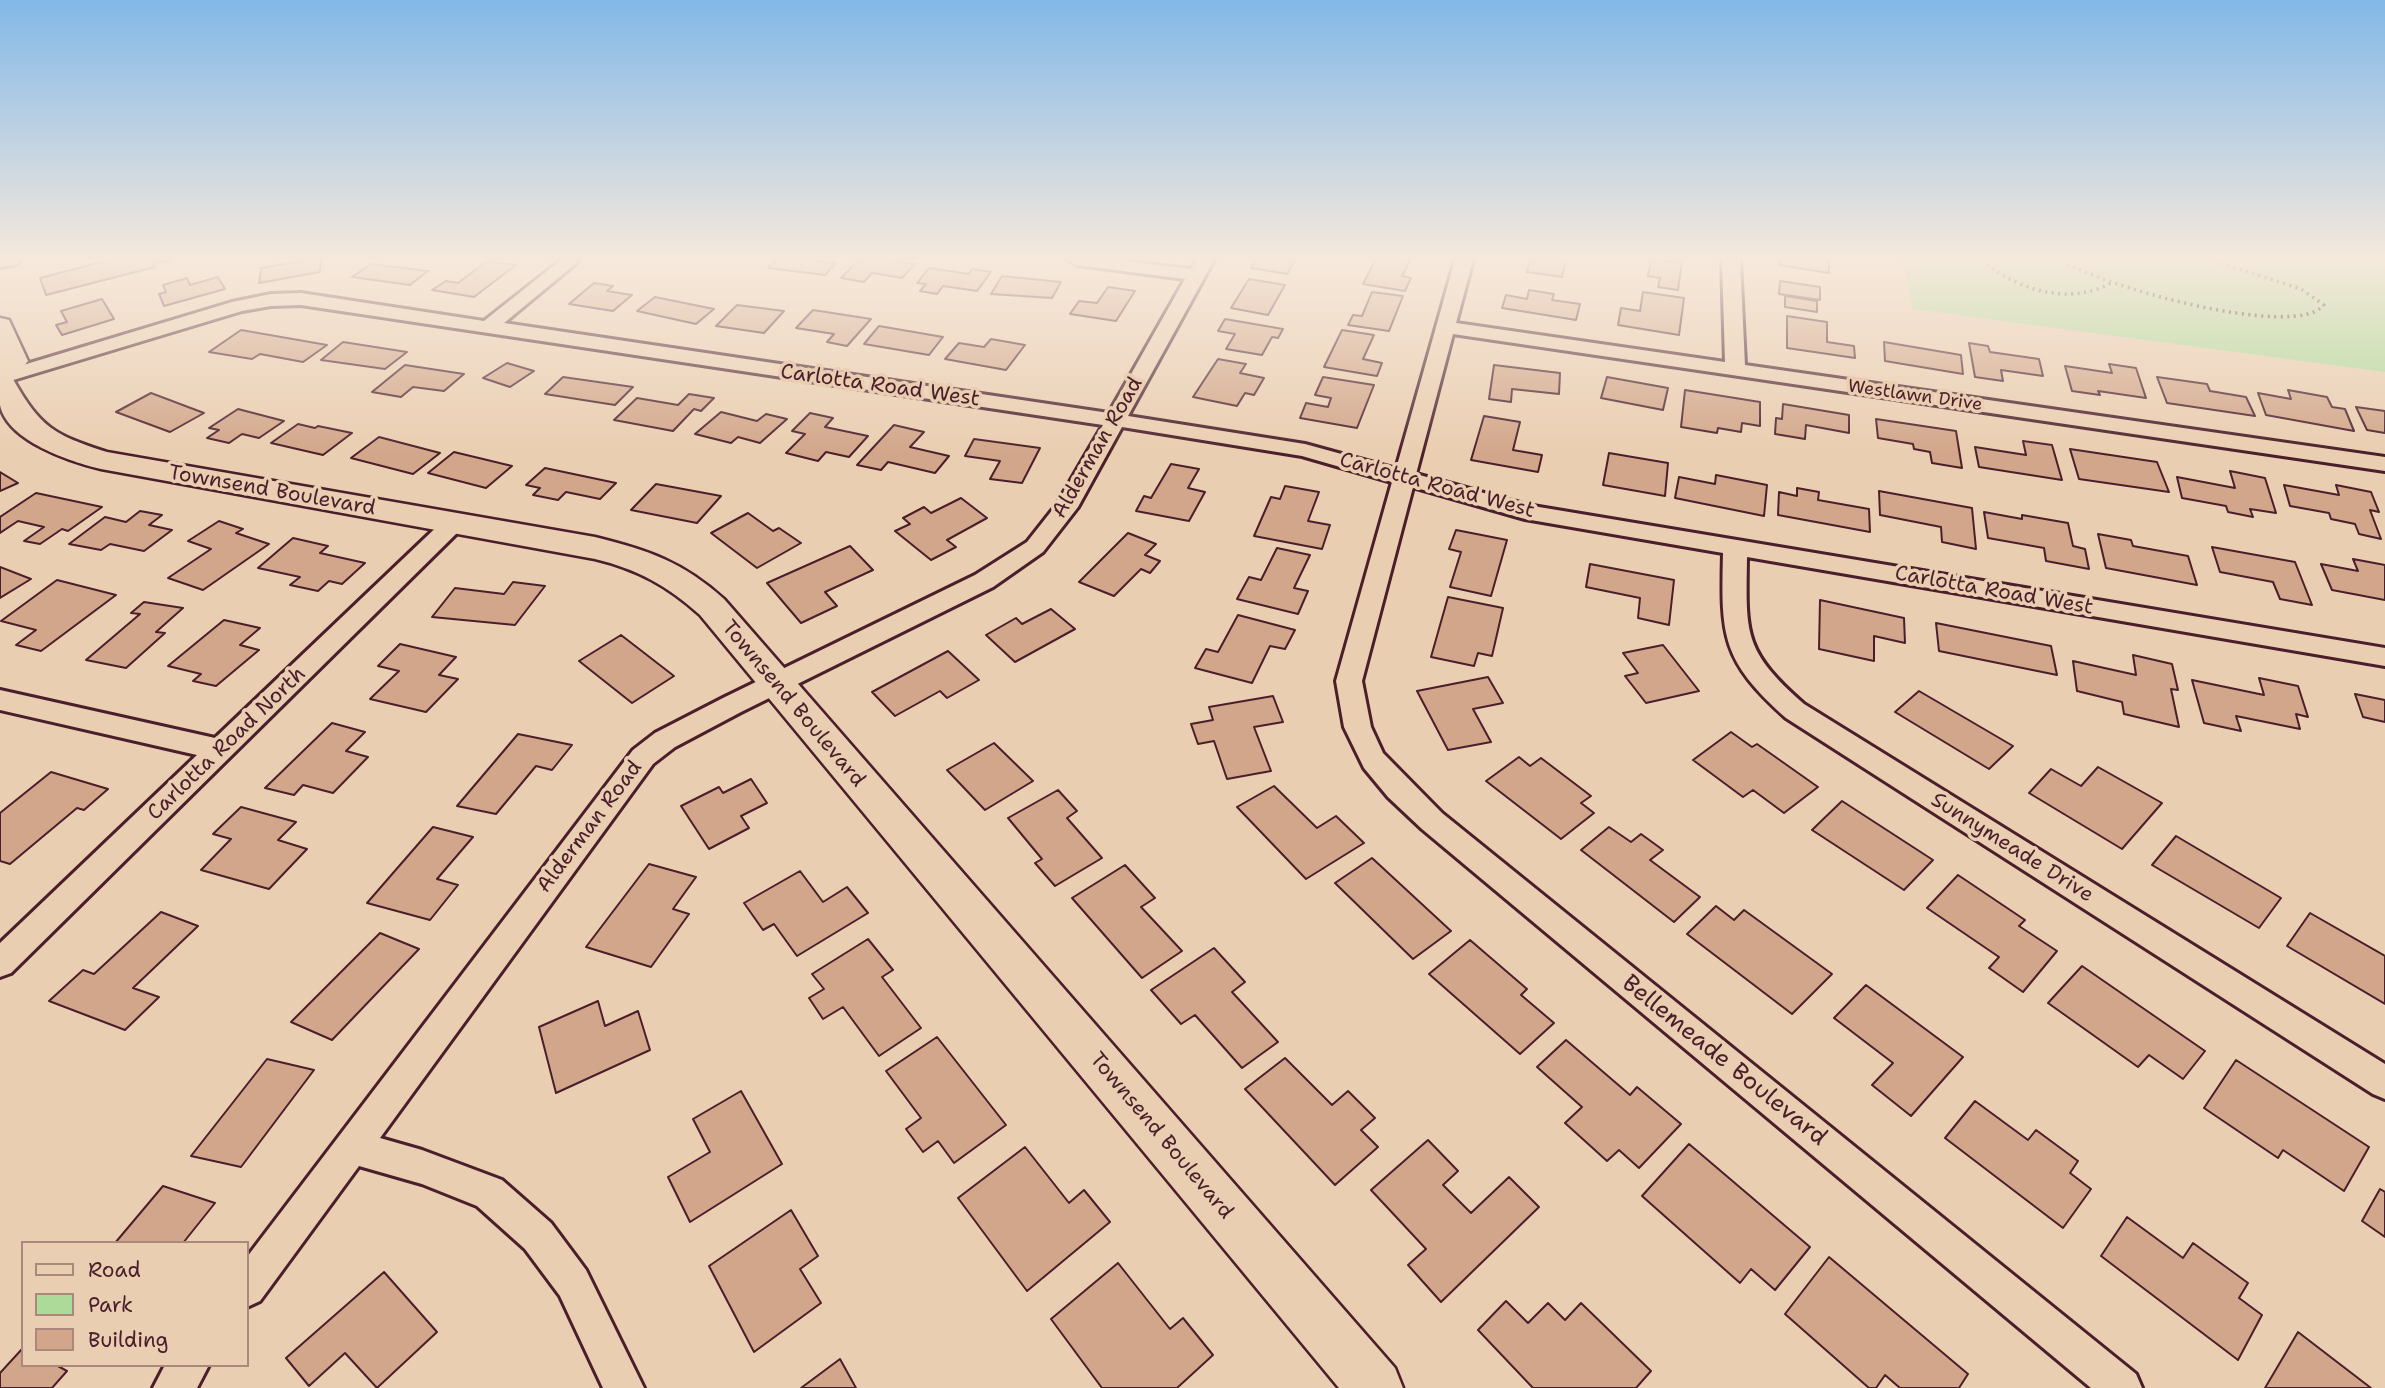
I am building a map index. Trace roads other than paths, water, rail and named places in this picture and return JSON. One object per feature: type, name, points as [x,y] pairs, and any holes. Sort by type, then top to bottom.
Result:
[{"type":"street","name":"Carlotta Road West","points":[[0,378],[177,325]]},
{"type":"street","name":"Carlotta Road West","points":[[466,325],[1305,450],[1525,512],[2385,657]]},
{"type":"street","points":[[487,328],[491,325]]},
{"type":"street","name":"Alderman Road","points":[[248,1287],[643,757],[665,740],[984,580],[1035,547],[1067,507],[1168,325]]},
{"type":"street","points":[[1733,325],[1734,370]]},
{"type":"street","points":[[0,326],[13,361],[0,378]]},
{"type":"street","name":"Westlawn Drive","points":[[1445,327],[2385,464]]},
{"type":"street","name":"Bellemeade Boulevard","points":[[1445,327],[1349,681],[1352,714],[1361,743],[1386,778],[1432,821],[2122,1388]]},
{"type":"street","name":"Townsend Boulevard","points":[[0,378],[16,413],[32,430],[60,447],[101,460],[595,548],[663,568],[689,585],[712,607],[1375,1388]]},
{"type":"street","name":"Carlotta Road North","points":[[0,963],[453,524]]},
{"type":"street","name":"Sunnymeade Drive","points":[[1735,548],[1735,615],[1743,654],[1765,684],[1796,711],[2385,1083]]},
{"type":"street","points":[[0,700],[221,750]]},
{"type":"street","points":[[351,1147],[422,1167],[489,1193],[538,1236],[573,1283],[624,1388]]},
{"type":"street","points":[[173,1388],[189,1367]]}]
